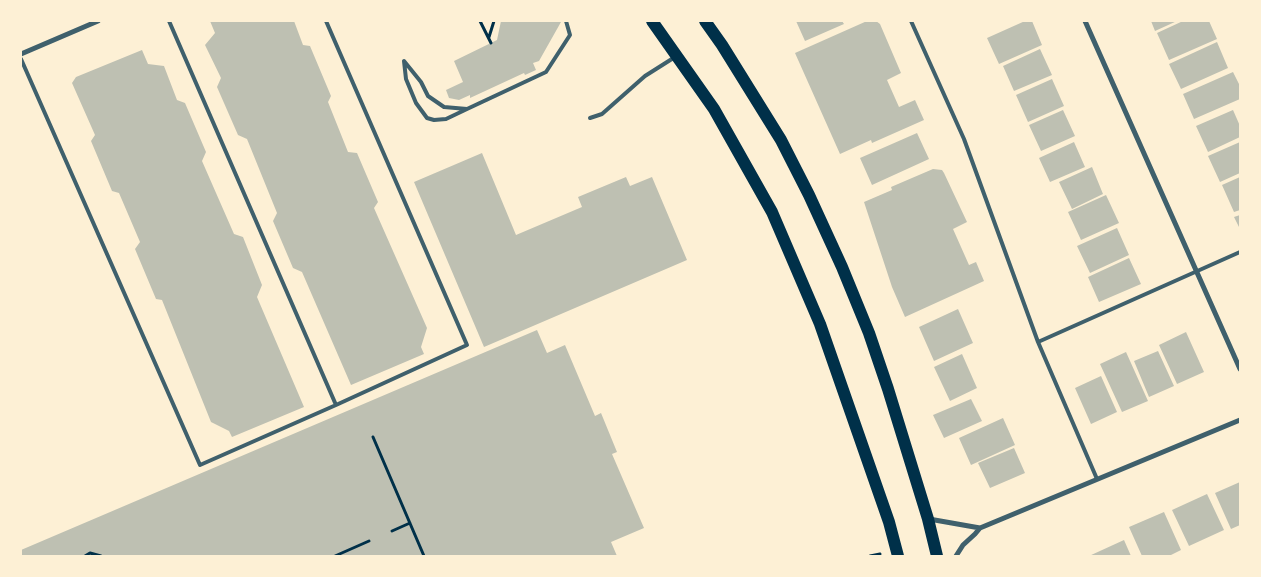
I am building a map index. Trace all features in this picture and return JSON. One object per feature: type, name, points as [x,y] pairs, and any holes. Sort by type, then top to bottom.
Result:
[{"type":"main road","points":[[652,21],[714,109],[763,193],[804,284],[858,428],[889,522],[898,556]]},
{"type":"main road","points":[[705,21],[781,140],[828,235],[869,332],[928,519],[936,556]]},
{"type":"street","points":[[21,54],[98,21]]},
{"type":"street","points":[[1085,21],[1240,369]]},
{"type":"street","points":[[956,556],[962,545],[980,528],[1240,420]]},
{"type":"street","points":[[928,519],[980,528]]},
{"type":"lane","points":[[169,21],[336,405]]},
{"type":"lane","points":[[21,58],[200,465],[467,346],[326,21]]},
{"type":"lane","points":[[467,108],[444,108],[428,96],[422,82],[404,61],[406,80],[416,103],[427,118],[434,120],[446,119],[546,72],[570,35],[566,21]]},
{"type":"lane","points":[[911,21],[964,140],[1038,342],[1097,479]]},
{"type":"lane","points":[[590,118],[602,114],[646,76],[677,56]]},
{"type":"lane","points":[[1038,342],[1240,252]]},
{"type":"path","points":[[480,21],[491,43]]},
{"type":"path","points":[[489,38],[494,21]]},
{"type":"path","points":[[373,437],[424,556]]},
{"type":"path","points":[[392,532],[410,524]]},
{"type":"path","points":[[335,556],[369,541]]},
{"type":"path","points":[[85,556],[90,553],[101,556]]},
{"type":"building","points":[[210,21],[294,21],[303,45],[310,46],[331,96],[328,102],[348,152],[357,153],[378,202],[374,208],[427,328],[421,347],[424,354],[351,385],[302,272],[293,268],[273,221],[277,213],[247,139],[238,135],[217,87],[221,78],[205,45],[215,33]]},
{"type":"building","points":[[501,21],[561,22],[539,61],[533,63],[536,70],[525,75],[524,73],[470,98],[470,95],[459,100],[449,98],[446,90],[463,82],[454,61],[497,40]]},
{"type":"building","points":[[796,21],[842,21],[844,24],[805,41]]},
{"type":"building","points":[[867,21],[876,21],[880,24],[901,73],[887,80],[899,107],[915,100],[924,120],[872,143],[871,140],[840,154],[795,53]]},
{"type":"building","points":[[1025,21],[1032,21],[1042,45],[999,64],[987,38]]},
{"type":"building","points":[[1151,21],[1177,21],[1155,31]]},
{"type":"building","points":[[1183,21],[1209,21],[1217,39],[1169,60],[1157,33]]},
{"type":"building","points":[[1217,42],[1228,68],[1181,89],[1169,64]]},
{"type":"building","points":[[1040,49],[1052,75],[1014,91],[1003,66]]},
{"type":"building","points":[[142,50],[148,64],[164,66],[177,100],[185,103],[206,152],[202,161],[234,234],[243,237],[262,285],[257,297],[304,407],[232,437],[229,431],[211,422],[162,300],[156,299],[135,249],[140,242],[119,193],[112,191],[91,141],[95,135],[72,83],[76,77]]},
{"type":"building","points":[[1233,72],[1240,86],[1240,99],[1194,119],[1183,94]]},
{"type":"building","points":[[1052,79],[1064,106],[1028,122],[1016,95]]},
{"type":"building","points":[[1063,110],[1075,136],[1041,151],[1029,125]]},
{"type":"building","points":[[1233,110],[1240,126],[1240,137],[1208,152],[1196,126]]},
{"type":"building","points":[[917,133],[929,159],[872,185],[860,158]]},
{"type":"building","points":[[1074,142],[1085,167],[1050,182],[1039,158]]},
{"type":"building","points":[[1240,142],[1240,173],[1220,182],[1208,156]]},
{"type":"building","points":[[482,153],[516,235],[582,207],[578,197],[626,177],[630,186],[652,177],[687,260],[484,347],[414,182]]},
{"type":"building","points":[[1092,167],[1103,194],[1072,209],[1059,182]]},
{"type":"building","points":[[933,169],[942,170],[944,173],[967,222],[953,229],[969,265],[976,262],[984,281],[905,317],[892,287],[864,202],[892,190],[891,187]]},
{"type":"building","points":[[1240,177],[1240,210],[1234,212],[1222,185]]},
{"type":"building","points":[[1106,195],[1119,223],[1081,240],[1068,212]]},
{"type":"building","points":[[1240,215],[1240,229],[1234,217]]},
{"type":"building","points":[[1117,228],[1129,255],[1090,273],[1077,246]]},
{"type":"building","points":[[1129,258],[1141,284],[1099,302],[1088,277]]},
{"type":"building","points":[[958,309],[973,343],[934,361],[919,327]]},
{"type":"building","points":[[537,330],[547,353],[565,345],[595,416],[601,413],[617,452],[612,454],[644,528],[611,542],[617,556],[21,556],[21,550]]},
{"type":"building","points":[[1186,332],[1204,372],[1177,384],[1159,345]]},
{"type":"building","points":[[1158,351],[1174,386],[1149,397],[1134,361]]},
{"type":"building","points":[[1126,352],[1148,401],[1122,412],[1100,364]]},
{"type":"building","points":[[962,354],[977,388],[950,401],[934,367]]},
{"type":"building","points":[[1101,376],[1117,412],[1091,424],[1075,388]]},
{"type":"building","points":[[971,399],[982,421],[944,438],[933,415]]},
{"type":"building","points":[[1003,418],[1015,445],[971,465],[959,438]]},
{"type":"building","points":[[1014,448],[1025,473],[990,488],[978,463]]},
{"type":"building","points":[[1240,482],[1240,525],[1231,529],[1215,493]]},
{"type":"building","points":[[1207,494],[1224,530],[1189,546],[1172,510]]},
{"type":"building","points":[[1164,512],[1181,550],[1169,556],[1142,556],[1129,527]]},
{"type":"building","points":[[1124,540],[1131,556],[1089,556]]}]
